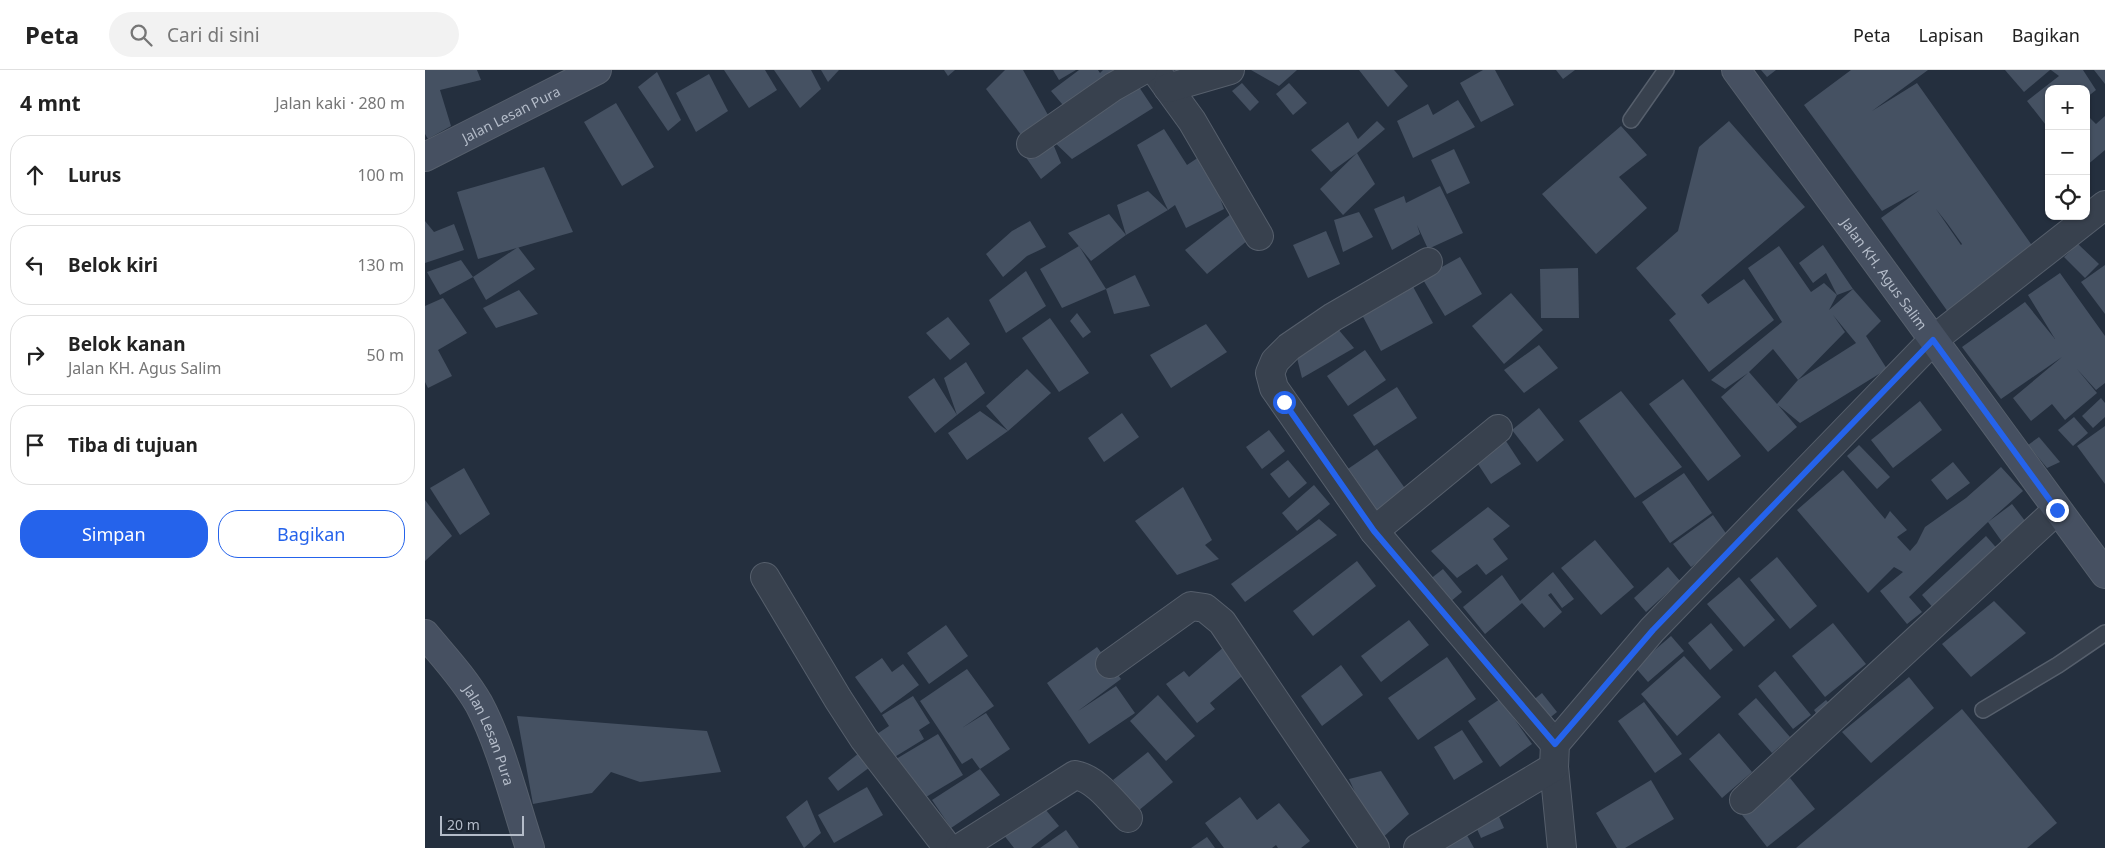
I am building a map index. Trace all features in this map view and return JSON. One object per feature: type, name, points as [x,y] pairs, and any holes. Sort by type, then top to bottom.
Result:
[{"type":"main road","name":"Jalan KH. Agus Salim","points":[[1736,70],[2105,574]]},
{"type":"main road","name":"Jalan Lesan Pura","points":[[425,157],[587,72]]},
{"type":"main road","name":"Jalan Lesan Pura","points":[[425,634],[467,685],[490,727],[530,848]]},
{"type":"street","points":[[1031,144],[1113,87],[1143,70]]},
{"type":"street","points":[[1230,70],[1161,79],[1191,120],[1259,236]]},
{"type":"street","points":[[1418,848],[1555,755],[1653,630],[1933,340],[2105,205]]},
{"type":"street","points":[[1428,262],[1333,317],[1289,347],[1275,361],[1270,373],[1274,388],[1374,531],[1555,755],[1562,848]]},
{"type":"street","points":[[1374,531],[1498,430]]},
{"type":"street","points":[[1744,800],[2057,510]]},
{"type":"street","points":[[765,577],[859,731],[948,848]]},
{"type":"street","points":[[1110,664],[1191,606],[1205,608],[1222,622],[1375,848]]},
{"type":"street","points":[[960,848],[1075,775],[1084,777],[1096,786],[1128,818]]},
{"type":"lane","points":[[1631,120],[1666,70]]},
{"type":"lane","points":[[1983,710],[2058,665],[2105,633]]},
{"type":"building","points":[[425,70],[477,70],[481,80],[440,90],[451,126],[428,139],[425,134]]},
{"type":"building","points":[[724,70],[765,70],[777,90],[749,108]]},
{"type":"building","points":[[774,70],[811,70],[821,89],[800,108]]},
{"type":"building","points":[[821,70],[839,70],[828,82]]},
{"type":"building","points":[[944,70],[955,70],[948,76]]},
{"type":"building","points":[[1005,70],[1023,70],[1048,115],[1022,136],[986,89]]},
{"type":"building","points":[[1053,70],[1076,70],[1059,80]]},
{"type":"building","points":[[1079,70],[1098,70],[1100,73],[1103,70],[1138,70],[1068,111],[1051,91]]},
{"type":"building","points":[[1251,70],[1297,70],[1279,86]]},
{"type":"building","points":[[1359,70],[1394,70],[1408,86],[1388,107]]},
{"type":"building","points":[[1483,70],[1495,70],[1514,105],[1481,122],[1460,83]]},
{"type":"building","points":[[1556,70],[1575,70],[1563,79]]},
{"type":"building","points":[[1761,70],[1776,70],[1767,77]]},
{"type":"building","points":[[1851,70],[1928,70],[1872,111],[1917,83],[2036,251],[1948,312],[1881,218],[1920,190],[1882,211],[1804,105]],"holes":[[[1936,209],[1962,244],[1961,245]]]},
{"type":"building","points":[[2005,70],[2050,70],[2024,92]]},
{"type":"building","points":[[2051,70],[2083,70],[2096,90],[2090,95],[2090,85],[2047,85],[2059,76]]},
{"type":"building","points":[[2094,70],[2105,70],[2105,84]]},
{"type":"building","points":[[657,72],[681,120],[668,131],[638,87]]},
{"type":"building","points":[[709,74],[728,111],[696,132],[676,93]]},
{"type":"building","points":[[1133,78],[1153,108],[1072,159],[1051,139],[1061,163],[1041,179],[1025,156]]},
{"type":"building","points":[[1242,83],[1259,102],[1250,111],[1232,91]]},
{"type":"building","points":[[1289,83],[1307,103],[1293,115],[1276,94]]},
{"type":"building","points":[[2045,87],[2045,124],[2027,101]]},
{"type":"building","points":[[1458,100],[1475,127],[1413,158],[1397,121],[1428,104],[1433,115]]},
{"type":"building","points":[[616,103],[654,167],[622,186],[584,122]]},
{"type":"building","points":[[2105,116],[2105,150],[2090,163],[2090,118],[2096,124]]},
{"type":"building","points":[[1377,121],[1385,129],[1331,172],[1311,150],[1348,122],[1358,139]]},
{"type":"building","points":[[1729,121],[1805,207],[1701,295],[1708,304],[1744,279],[1774,320],[1709,372],[1669,320],[1676,314],[1636,268],[1678,231],[1699,147]]},
{"type":"building","points":[[1621,126],[1647,155],[1619,177],[1647,208],[1596,254],[1542,194]]},
{"type":"building","points":[[1164,129],[1187,165],[1199,157],[1214,182],[1224,209],[1186,228],[1175,205],[1168,210],[1137,145]]},
{"type":"building","points":[[1454,149],[1470,183],[1447,194],[1431,160]]},
{"type":"building","points":[[1357,153],[1375,184],[1343,215],[1320,189]]},
{"type":"building","points":[[544,167],[573,232],[478,259],[457,192]]},
{"type":"building","points":[[1440,186],[1463,233],[1428,249],[1417,225],[1420,234],[1392,250],[1374,209],[1404,196],[1406,203]]},
{"type":"building","points":[[1148,191],[1168,210],[1126,235],[1117,205]]},
{"type":"building","points":[[1359,212],[1373,237],[1343,252],[1334,220]]},
{"type":"building","points":[[1109,214],[1126,235],[1091,261],[1068,233]]},
{"type":"building","points":[[1231,214],[1248,240],[1207,274],[1185,250]]},
{"type":"building","points":[[425,221],[434,232],[454,224],[464,250],[425,263]]},
{"type":"building","points":[[1030,221],[1046,247],[1027,256],[1003,277],[986,254],[1012,231]]},
{"type":"building","points":[[1326,231],[1340,264],[1308,278],[1293,245]]},
{"type":"building","points":[[2078,244],[2099,264],[2085,278],[2064,257]]},
{"type":"building","points":[[1823,245],[1853,289],[1837,295],[1826,273],[1813,283],[1799,263]]},
{"type":"building","points":[[1079,246],[1106,289],[1062,308],[1040,269]]},
{"type":"building","points":[[1779,246],[1811,292],[1824,283],[1837,295],[1829,310],[1853,289],[1881,321],[1866,336],[1887,369],[1800,423],[1778,405],[1797,427],[1768,452],[1721,397],[1748,373],[1725,389],[1711,380],[1782,322],[1748,268]],"holes":[[[1833,315],[1856,343],[1798,380],[1845,332]],[[1773,349],[1798,380],[1777,404],[1749,372]]]},
{"type":"building","points":[[518,247],[535,269],[486,300],[473,277]]},
{"type":"building","points":[[1460,257],[1482,294],[1445,316],[1422,278]]},
{"type":"building","points":[[461,260],[473,277],[440,295],[427,272]]},
{"type":"building","points":[[2105,265],[2105,314],[2081,282]]},
{"type":"building","points":[[1578,268],[1579,318],[1541,318],[1540,269]]},
{"type":"building","points":[[1026,271],[1046,306],[1006,333],[989,300]]},
{"type":"building","points":[[2060,273],[2105,336],[2105,383],[2096,390],[2077,369],[2097,393],[2065,420],[2052,404],[2031,421],[2013,398],[2062,357],[2001,399],[1962,347],[2025,302],[2055,339],[2028,295]]},
{"type":"building","points":[[1135,275],[1150,306],[1114,314],[1106,289]]},
{"type":"building","points":[[1411,283],[1433,323],[1381,351],[1360,311]]},
{"type":"building","points":[[519,290],[538,314],[496,328],[483,308]]},
{"type":"building","points":[[1511,293],[1543,330],[1504,364],[1472,326]]},
{"type":"building","points":[[443,298],[467,333],[438,350],[452,376],[428,388],[425,382],[425,306]]},
{"type":"building","points":[[1077,313],[1091,332],[1083,338],[1070,321]]},
{"type":"building","points":[[948,317],[970,344],[950,360],[926,333]]},
{"type":"building","points":[[1050,318],[1089,373],[1059,392],[1022,338]]},
{"type":"building","points":[[1206,324],[1227,352],[1171,388],[1150,355]]},
{"type":"building","points":[[1338,329],[1354,348],[1302,378],[1296,354]]},
{"type":"building","points":[[1539,345],[1558,368],[1524,393],[1504,370]]},
{"type":"building","points":[[1365,350],[1386,380],[1348,406],[1327,376]]},
{"type":"building","points":[[966,362],[985,393],[957,415],[944,378]]},
{"type":"building","points":[[1027,369],[1051,393],[1008,431],[986,406]]},
{"type":"building","points":[[934,378],[957,415],[935,433],[908,397]]},
{"type":"building","points":[[1683,379],[1741,456],[1708,481],[1649,404]]},
{"type":"building","points":[[1397,387],[1417,418],[1374,446],[1353,415]]},
{"type":"building","points":[[1621,391],[1682,467],[1635,498],[1579,421]]},
{"type":"building","points":[[2101,398],[2105,403],[2105,417],[2093,428],[2082,416]]},
{"type":"building","points":[[1920,401],[1942,430],[1893,468],[1871,440]]},
{"type":"building","points":[[1539,408],[1564,440],[1537,462],[1512,430]]},
{"type":"building","points":[[980,411],[1008,431],[967,460],[948,433]]},
{"type":"building","points":[[1122,413],[1139,437],[1104,462],[1088,438]]},
{"type":"building","points":[[2074,417],[2088,433],[2073,446],[2058,430]]},
{"type":"building","points":[[2105,426],[2105,484],[2077,446]]},
{"type":"building","points":[[1269,430],[1285,451],[1262,469],[1246,447]]},
{"type":"building","points":[[1502,435],[1521,464],[1491,484],[1472,455]]},
{"type":"building","points":[[2039,437],[2060,462],[2047,468],[2028,445]]},
{"type":"building","points":[[1859,445],[1890,477],[1877,489],[1847,456]]},
{"type":"building","points":[[1377,449],[1409,494],[1373,518],[1342,473]]},
{"type":"building","points":[[1288,460],[1307,483],[1289,498],[1270,474]]},
{"type":"building","points":[[1953,462],[1970,483],[1947,500],[1931,480]]},
{"type":"building","points":[[2001,467],[2023,491],[1909,597],[1922,612],[1907,624],[1880,591],[1903,572],[1894,567],[1868,593],[1797,510],[1843,470],[1885,519],[1890,511],[1907,530],[1897,537],[1910,551],[1917,543],[1925,527],[1966,498]]},
{"type":"building","points":[[464,468],[490,514],[460,535],[430,488]]},
{"type":"building","points":[[1684,473],[1712,513],[1670,543],[1642,502]]},
{"type":"building","points":[[1314,485],[1330,504],[1297,531],[1282,513]]},
{"type":"building","points":[[1183,487],[1212,540],[1205,545],[1219,559],[1177,575],[1135,521]]},
{"type":"building","points":[[425,500],[452,536],[425,561]]},
{"type":"building","points":[[2012,504],[2029,526],[2005,546],[1988,522]]},
{"type":"building","points":[[1488,507],[1510,526],[1493,539],[1508,559],[1486,575],[1477,564],[1457,578],[1431,551]]},
{"type":"building","points":[[1713,515],[1730,539],[1691,567],[1673,544]]},
{"type":"building","points":[[1319,519],[1337,535],[1245,602],[1231,584]]},
{"type":"building","points":[[1986,536],[2000,552],[1936,611],[1922,595]]},
{"type":"building","points":[[1595,540],[1634,587],[1601,615],[1561,568]]},
{"type":"building","points":[[1777,557],[1817,606],[1790,629],[1750,580]]},
{"type":"building","points":[[1357,561],[1376,586],[1313,636],[1293,611]]},
{"type":"building","points":[[1668,567],[1680,581],[1646,612],[1634,598]]},
{"type":"building","points":[[1443,569],[1462,592],[1444,607],[1424,584]]},
{"type":"building","points":[[1553,572],[1574,599],[1562,608],[1551,593],[1548,595],[1562,612],[1544,628],[1522,603],[1485,634],[1463,607],[1502,575],[1520,601]]},
{"type":"building","points":[[1739,577],[1775,620],[1744,647],[1707,604]]},
{"type":"building","points":[[1994,601],[2026,633],[1971,677],[1942,644]]},
{"type":"building","points":[[1409,620],[1429,645],[1381,682],[1361,656]]},
{"type":"building","points":[[1711,623],[1733,650],[1710,670],[1688,643]]},
{"type":"building","points":[[1833,623],[1866,664],[1825,697],[1792,656]]},
{"type":"building","points":[[946,625],[968,656],[929,684],[907,653]]},
{"type":"building","points":[[1671,636],[1684,651],[1648,682],[1635,667]]},
{"type":"building","points":[[1225,646],[1247,672],[1210,703],[1215,709],[1197,723],[1166,684],[1184,671],[1189,677]]},
{"type":"building","points":[[1097,647],[1121,679],[1078,711],[1116,686],[1135,713],[1089,744],[1047,683]]},
{"type":"building","points":[[1684,656],[1721,697],[1677,736],[1641,694]]},
{"type":"building","points":[[1447,657],[1476,699],[1418,740],[1388,698]]},
{"type":"building","points":[[882,658],[892,672],[903,664],[919,685],[881,713],[855,677]]},
{"type":"building","points":[[1341,665],[1363,695],[1322,726],[1301,696]]},
{"type":"building","points":[[967,669],[994,706],[962,728],[986,713],[1010,749],[980,769],[972,758],[962,764],[920,701]]},
{"type":"building","points":[[1775,671],[1811,715],[1793,729],[1758,686]]},
{"type":"building","points":[[1909,677],[1934,708],[1871,763],[1842,732]]},
{"type":"building","points":[[1542,693],[1557,712],[1542,724],[1526,706]]},
{"type":"building","points":[[1158,695],[1195,736],[1166,761],[1130,721]]},
{"type":"building","points":[[913,696],[930,723],[919,730],[924,739],[893,758],[877,734],[889,726],[882,715]]},
{"type":"building","points":[[1756,698],[1790,737],[1772,753],[1738,714]]},
{"type":"building","points":[[1500,699],[1532,744],[1500,767],[1468,721]]},
{"type":"building","points":[[1826,700],[1835,710],[1814,729],[1807,721],[1816,713],[1814,710]]},
{"type":"building","points":[[1644,702],[1682,754],[1655,773],[1618,721]]},
{"type":"building","points":[[1962,709],[2057,823],[2027,848],[1796,848]]},
{"type":"building","points":[[517,716],[707,731],[721,772],[640,782],[611,772],[592,793],[533,804]]},
{"type":"building","points":[[1462,730],[1483,762],[1454,780],[1434,747]]},
{"type":"building","points":[[1719,733],[1752,772],[1722,798],[1689,759]]},
{"type":"building","points":[[938,734],[963,775],[921,800],[896,759]]},
{"type":"building","points":[[1148,752],[1173,782],[1138,811],[1113,780]]},
{"type":"building","points":[[859,753],[870,767],[838,791],[828,778]]},
{"type":"building","points":[[980,769],[1000,795],[951,828],[932,800]]},
{"type":"building","points":[[1381,771],[1409,814],[1381,839],[1364,812],[1349,779]]},
{"type":"building","points":[[1790,778],[1815,809],[1767,847],[1742,815]]},
{"type":"building","points":[[1651,780],[1674,819],[1625,848],[1617,848],[1596,813]]},
{"type":"building","points":[[867,787],[883,815],[834,843],[818,815]]},
{"type":"building","points":[[1240,797],[1257,820],[1279,803],[1310,841],[1301,848],[1278,848],[1276,845],[1272,848],[1224,848],[1205,823]]},
{"type":"building","points":[[807,800],[821,833],[804,848],[786,817]]},
{"type":"building","points":[[1041,804],[1059,826],[1031,848],[1014,848],[1003,834]]},
{"type":"building","points":[[1496,810],[1504,828],[1481,838],[1473,820]]},
{"type":"building","points":[[1463,828],[1474,848],[1427,848]]},
{"type":"building","points":[[1066,830],[1079,848],[1040,848]]},
{"type":"building","points":[[1207,837],[1215,848],[1191,848]]},
{"type":"route","points":[[1284,402],[1374,531],[1555,744],[1653,630],[1933,340],[2057,510]]}]
